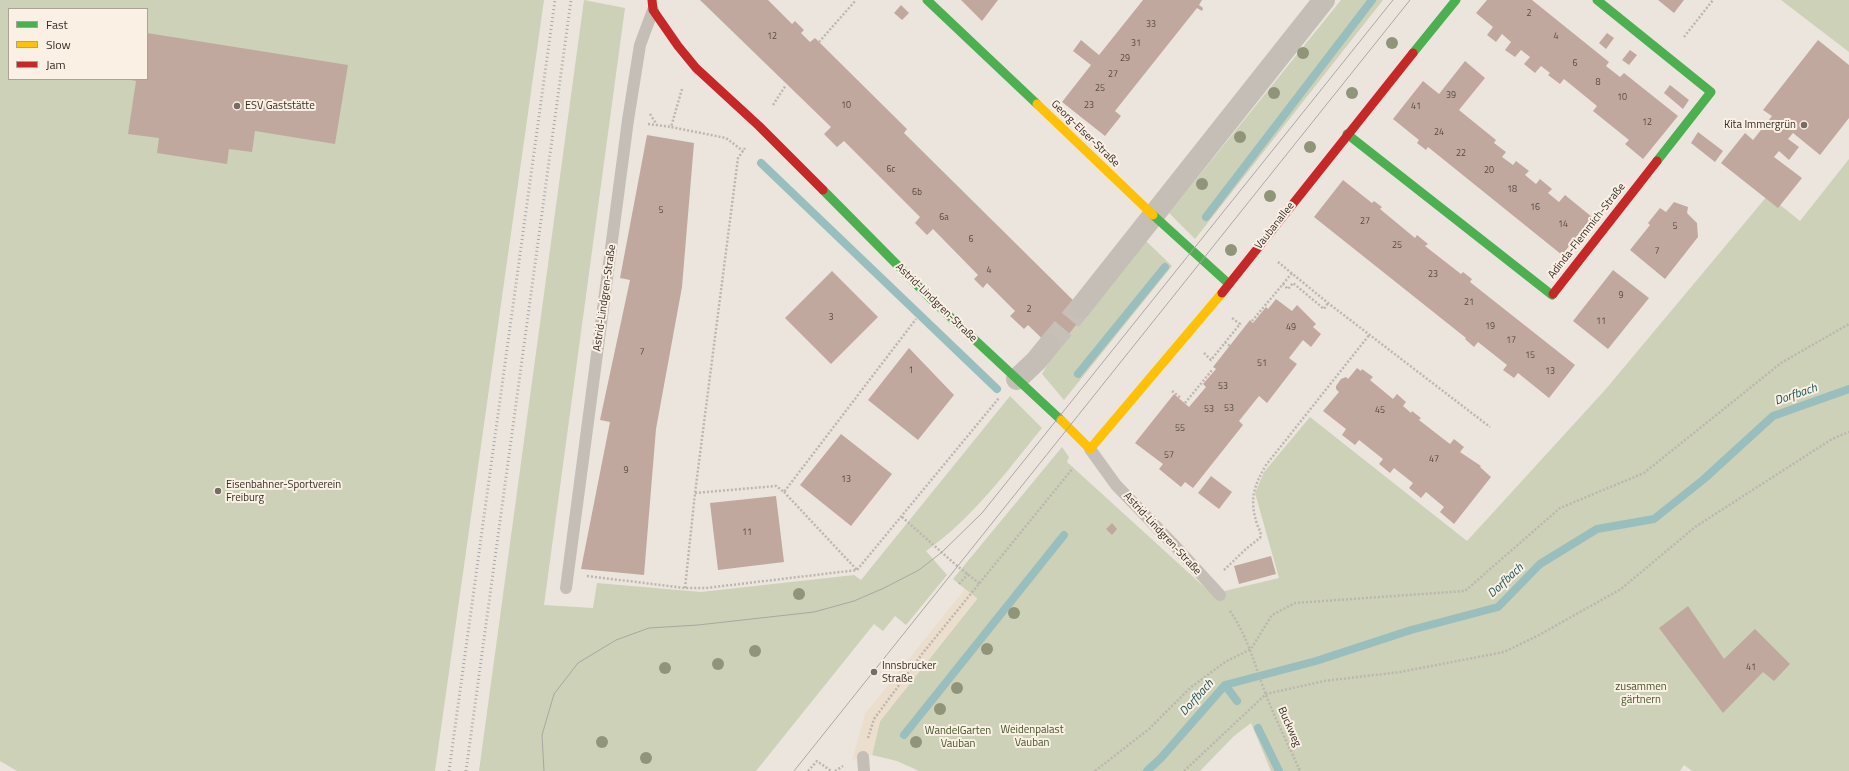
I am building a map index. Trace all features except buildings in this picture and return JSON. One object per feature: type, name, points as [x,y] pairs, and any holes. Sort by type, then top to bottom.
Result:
[{"type":"street","name":"Georg-Elser-Straße","points":[[927,0],[1152,216],[1229,284]]},
{"type":"street","points":[[1080,308],[1324,0]]},
{"type":"street","name":"Vaubanallee","points":[[1090,449],[1229,284],[1347,134],[1456,0]]},
{"type":"street","name":"Adinda-Flemmich-Straße","points":[[1347,134],[1552,295],[1711,92],[1597,0]]},
{"type":"street","name":"Astrid-Lindgren-Straße","points":[[652,5],[678,46],[696,68],[759,126],[931,299],[1090,449]]},
{"type":"street","points":[[1017,379],[1036,361],[1049,345]]},
{"type":"lane","name":"Astrid-Lindgren-Straße","points":[[566,588],[628,120],[640,45],[652,5]]},
{"type":"lane","name":"Astrid-Lindgren-Straße","points":[[1090,449],[1116,486],[1175,546],[1220,595]]},
{"type":"lane","points":[[863,757],[864,771]]},
{"type":"path","points":[[820,42],[856,0]]},
{"type":"path","points":[[1668,57],[1713,0]]},
{"type":"path","points":[[696,68],[684,81],[671,127],[726,138],[743,151]]},
{"type":"path","points":[[686,588],[695,493],[738,158],[759,126]]},
{"type":"path","points":[[1259,246],[1328,303],[1490,427]]},
{"type":"path","points":[[1252,321],[1292,273]]},
{"type":"path","points":[[1283,284],[1288,289],[1293,283],[1324,309],[1328,303]]},
{"type":"path","points":[[784,492],[912,324]]},
{"type":"path","points":[[1094,771],[1149,729],[1190,688],[1225,662],[1251,649],[1272,615],[1295,603],[1465,591],[1560,508],[1644,473],[1781,363],[1849,324]]},
{"type":"path","points":[[1214,357],[1238,327]]},
{"type":"path","points":[[1210,584],[1247,548],[1260,538],[1261,533],[1257,523],[1253,500],[1254,485],[1266,465],[1370,334]]},
{"type":"path","points":[[1225,342],[1231,347]]},
{"type":"path","points":[[1185,403],[1213,369]]},
{"type":"path","points":[[568,574],[686,588],[706,588],[857,570],[1003,392],[1017,379]]},
{"type":"path","points":[[1184,771],[1266,694],[1324,681],[1400,672],[1504,652],[1539,635],[1622,589],[1695,527],[1832,438],[1849,432]]},
{"type":"path","points":[[863,757],[874,718],[922,654],[1090,449]]},
{"type":"path","points":[[695,493],[776,486],[784,492],[857,570]]},
{"type":"path","points":[[902,517],[980,584]]},
{"type":"path","points":[[959,584],[968,574]]},
{"type":"path","name":"Buckweg","points":[[1220,595],[1239,623],[1251,649],[1266,694],[1300,771]]},
{"type":"path","points":[[917,651],[922,654]]},
{"type":"path","points":[[808,771],[817,760],[831,771]]},
{"type":"green space","name":"Eisenbahner-Sportverein Freiburg","points":[[0,0],[544,0],[435,771],[17,771],[0,761]]},
{"type":"green space","points":[[584,0],[625,8],[544,605],[593,608],[597,583],[701,592],[854,575],[861,580],[1010,396],[1042,428],[974,509],[943,538],[926,551],[947,575],[906,625],[895,616],[883,631],[874,624],[756,771],[479,771]]},
{"type":"green space","points":[[1341,0],[1383,0],[1195,239],[1169,213]]},
{"type":"green space","points":[[1781,0],[1849,0],[1849,52]]},
{"type":"green space","points":[[1849,159],[1849,771],[1692,771],[1684,765],[1680,771],[1271,771],[1251,723],[1234,736],[1200,771],[919,771],[897,761],[872,755],[880,721],[977,599],[953,579],[1062,447],[1069,457],[1067,462],[1212,594],[1279,578],[1255,493],[1264,472],[1310,417],[1467,541],[1605,390],[1768,195],[1800,221]]},
{"type":"green space","points":[[1145,240],[1172,266],[1064,400],[1042,374],[1055,351]]},
{"type":"shaded area","points":[[965,589],[977,598],[880,721],[872,755],[852,760],[865,714]]},
{"type":"waterway","points":[[1206,217],[1372,0]]},
{"type":"waterway","points":[[761,163],[997,389]]},
{"type":"waterway","points":[[1078,374],[1165,267]]},
{"type":"waterway","name":"Dorfbach","points":[[1147,771],[1161,758],[1225,685],[1316,661],[1411,630],[1498,607],[1540,564],[1597,529],[1654,519],[1704,479],[1773,416],[1849,389]]},
{"type":"waterway","points":[[904,735],[1064,535]]},
{"type":"waterway","points":[[1225,685],[1237,701]]},
{"type":"waterway","points":[[1258,728],[1279,771]]},
{"type":"tunnel","points":[[1049,345],[1080,308]]},
{"type":"tram line","points":[[544,771],[542,735],[554,694],[578,663],[616,640],[649,628],[698,625],[814,612],[854,601],[884,588],[919,570],[942,552],[982,513],[1393,0]]},
{"type":"tram line","points":[[794,771],[1410,0]]},
{"type":"railway","points":[[449,771],[555,0]]},
{"type":"railway","points":[[466,771],[571,0]]},
{"type":"traffic: fast","points":[[927,0],[1037,104]]},
{"type":"traffic: fast","points":[[1413,53],[1456,0]]},
{"type":"traffic: fast","points":[[1597,0],[1711,92],[1657,161]]},
{"type":"traffic: fast","points":[[1347,134],[1552,295],[1553,294]]},
{"type":"traffic: fast","points":[[823,190],[931,299],[1061,420]]},
{"type":"traffic: fast","points":[[1153,215],[1229,284]]},
{"type":"traffic: slow","points":[[1037,104],[1153,215]]},
{"type":"traffic: slow","points":[[1061,420],[1090,449],[1222,293]]},
{"type":"traffic: jam","points":[[652,0],[653,10],[678,46],[696,68],[759,126],[823,190]]},
{"type":"traffic: jam","points":[[1222,293],[1413,53]]},
{"type":"traffic: jam","points":[[1553,294],[1657,161]]},
{"type":"place","name":"ESV Gaststätte","points":[[237,106]]},
{"type":"place","name":"Kita Immergrün","points":[[1804,125]]},
{"type":"place","name":"Eisenbahner-Sportverein Freiburg","points":[[218,491]]},
{"type":"place","name":"Innsbrucker Straße","points":[[874,672]]},
{"type":"park label","name":"zusammen gärtnern","points":[[1641,693]]},
{"type":"park label","name":"Weidenpalast Vauban","points":[[1032,736]]},
{"type":"park label","name":"WandelGarten Vauban","points":[[958,737]]}]
